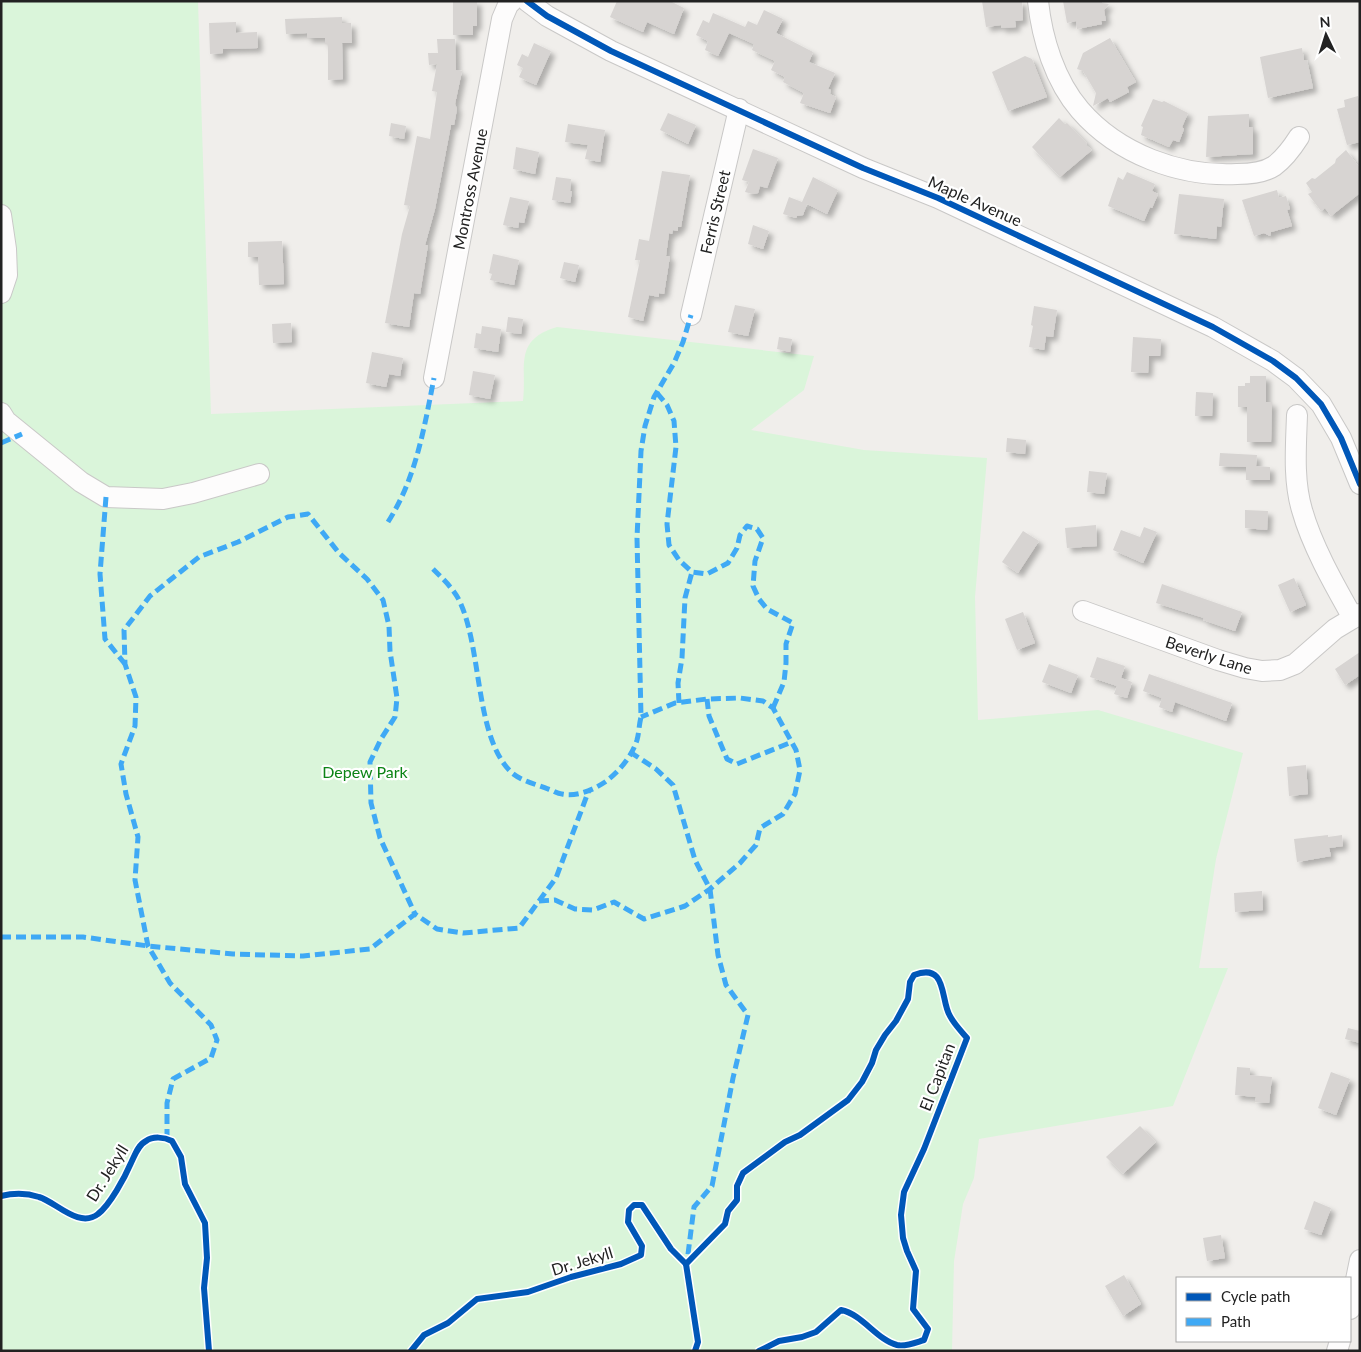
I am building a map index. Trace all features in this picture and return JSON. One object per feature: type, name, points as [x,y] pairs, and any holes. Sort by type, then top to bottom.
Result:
[{"type":"street","name":"Montross Avenue","points":[[434,378],[502,19],[508,5],[512,1]]},
{"type":"street","name":"Maple Avenue","points":[[527,1],[547,16],[611,51],[863,168],[938,198],[983,219],[1213,327],[1273,361],[1296,378],[1321,404],[1341,438],[1360,484]]},
{"type":"street","points":[[1038,1],[1040,22],[1057,72],[1066,90],[1079,109],[1092,123],[1112,139],[1132,150],[1178,169],[1226,175],[1248,174],[1273,167],[1290,152],[1299,137]]},
{"type":"street","name":"Ferris Street","points":[[691,315],[739,110]]},
{"type":"street","points":[[1,215],[6,249],[7,275],[1,293]]},
{"type":"street","points":[[1,413],[6,421],[80,482],[106,497],[163,499],[193,493],[259,474]]},
{"type":"street","name":"Beverly Lane","points":[[1083,611],[1218,660],[1262,671],[1280,670],[1295,664],[1334,629],[1356,616],[1339,592],[1301,509],[1296,464],[1296,415]]},
{"type":"street","points":[[1351,1304],[1360,1260]]},
{"type":"green space","name":"Depew Park","points":[[1,1],[198,1],[211,414],[523,401],[524,366],[528,347],[543,332],[557,327],[814,356],[804,390],[751,430],[864,450],[987,458],[975,597],[978,720],[1098,710],[1243,753],[1216,859],[1199,968],[1228,968],[1173,1106],[979,1139],[974,1178],[963,1204],[954,1261],[952,1351],[1,1351]]},
{"type":"building","points":[[453,1],[477,1],[477,26],[473,26],[473,35],[453,35]]},
{"type":"building","points":[[617,1],[670,1],[684,8],[674,34],[647,22],[643,32],[610,17]]},
{"type":"building","points":[[982,1],[1022,1],[1023,20],[1015,21],[1016,27],[1001,28],[1001,25],[986,27]]},
{"type":"building","points":[[1063,1],[1102,1],[1102,3],[1109,4],[1104,10],[1106,21],[1101,21],[1102,24],[1077,29],[1076,21],[1067,23]]},
{"type":"building","points":[[764,10],[783,19],[776,33],[813,52],[809,62],[835,73],[828,89],[831,90],[830,94],[836,97],[830,113],[800,103],[804,93],[783,82],[785,77],[771,70],[775,61],[752,50],[754,44],[729,33],[718,56],[705,50],[708,41],[696,35],[703,20],[709,23],[713,13],[745,27],[748,21],[757,25]]},
{"type":"building","points":[[342,17],[342,23],[351,23],[352,43],[342,43],[343,79],[328,80],[328,44],[325,44],[325,38],[307,38],[307,33],[286,34],[285,19]]},
{"type":"building","points":[[236,22],[236,33],[257,32],[258,48],[223,49],[223,53],[210,54],[209,23]]},
{"type":"building","points":[[1110,38],[1136,82],[1127,87],[1129,92],[1110,102],[1108,98],[1093,106],[1096,93],[1083,71],[1077,69],[1083,53]]},
{"type":"building","points":[[437,39],[455,39],[456,70],[462,71],[455,104],[457,109],[454,125],[451,125],[435,209],[425,245],[428,245],[420,294],[414,293],[409,327],[385,323],[402,234],[410,206],[404,205],[417,136],[430,139],[437,92],[432,91],[437,64],[429,65],[428,53],[438,53]]},
{"type":"building","points":[[534,43],[551,51],[536,85],[519,77],[523,68],[517,65],[522,54],[528,57]]},
{"type":"building","points":[[1302,48],[1304,60],[1307,60],[1313,88],[1268,98],[1260,57]]},
{"type":"building","points":[[1025,56],[1032,59],[1047,97],[1008,111],[992,72]]},
{"type":"building","points":[[1358,96],[1360,105],[1360,142],[1347,145],[1337,109],[1345,107],[1344,100]]},
{"type":"building","points":[[1153,99],[1164,101],[1188,113],[1182,127],[1184,129],[1179,142],[1173,140],[1169,147],[1141,135],[1143,127],[1141,126]]},
{"type":"building","points":[[668,113],[696,125],[688,144],[660,130]]},
{"type":"building","points":[[1249,114],[1249,127],[1253,127],[1253,154],[1206,157],[1208,116]]},
{"type":"building","points":[[1059,118],[1065,124],[1067,123],[1092,150],[1060,177],[1032,147]]},
{"type":"building","points":[[391,123],[406,126],[404,139],[389,136]]},
{"type":"building","points":[[568,124],[605,130],[600,162],[585,159],[588,145],[565,142]]},
{"type":"building","points":[[516,147],[539,152],[535,174],[513,169]]},
{"type":"building","points":[[753,149],[778,158],[767,188],[760,186],[758,193],[753,194],[745,192],[749,182],[742,180]]},
{"type":"building","points":[[1346,150],[1360,168],[1360,193],[1331,216],[1325,208],[1321,211],[1308,194],[1312,192],[1306,183],[1312,178],[1315,179],[1335,163],[1336,159]]},
{"type":"building","points":[[662,171],[690,175],[681,227],[678,227],[678,231],[673,230],[672,234],[669,233],[666,256],[670,256],[664,294],[659,293],[659,297],[649,295],[643,321],[628,317],[640,260],[635,260],[639,239],[649,241]]},
{"type":"building","points":[[1127,172],[1155,184],[1152,191],[1158,194],[1144,221],[1108,206],[1118,177],[1123,180]]},
{"type":"building","points":[[556,177],[571,179],[570,203],[552,200]]},
{"type":"building","points":[[813,177],[838,190],[827,214],[807,204],[803,215],[796,218],[783,214],[789,197],[802,202]]},
{"type":"building","points":[[1277,190],[1279,198],[1286,196],[1290,209],[1287,210],[1292,226],[1271,232],[1270,236],[1264,233],[1254,236],[1242,200]]},
{"type":"building","points":[[1179,194],[1224,199],[1221,227],[1217,226],[1216,239],[1174,234]]},
{"type":"building","points":[[510,197],[529,201],[524,223],[519,222],[518,228],[503,225]]},
{"type":"building","points":[[753,225],[769,231],[763,249],[748,244]]},
{"type":"building","points":[[282,241],[284,284],[259,285],[258,257],[248,257],[248,242]]},
{"type":"building","points":[[493,254],[519,260],[514,285],[490,280],[492,274],[489,273]]},
{"type":"building","points":[[564,262],[579,265],[575,282],[560,278]]},
{"type":"building","points":[[735,305],[755,309],[748,336],[728,332]]},
{"type":"building","points":[[1034,306],[1057,310],[1053,337],[1046,336],[1044,350],[1029,347]]},
{"type":"building","points":[[508,317],[523,319],[521,334],[506,332]]},
{"type":"building","points":[[291,323],[292,342],[273,343],[272,324]]},
{"type":"building","points":[[482,326],[501,329],[498,352],[474,348],[476,333],[481,334]]},
{"type":"building","points":[[779,337],[792,339],[790,352],[777,349]]},
{"type":"building","points":[[1133,337],[1161,339],[1160,356],[1149,356],[1148,373],[1131,372]]},
{"type":"building","points":[[372,352],[403,358],[400,376],[389,374],[386,387],[366,383]]},
{"type":"building","points":[[473,371],[495,375],[490,399],[469,395]]},
{"type":"building","points":[[1250,376],[1266,376],[1266,402],[1272,402],[1271,442],[1247,442],[1247,407],[1238,407],[1238,386],[1245,386],[1245,383],[1250,383]]},
{"type":"building","points":[[1196,392],[1213,393],[1212,416],[1195,416]]},
{"type":"building","points":[[1007,438],[1026,440],[1025,454],[1006,452]]},
{"type":"building","points":[[1220,453],[1257,455],[1256,466],[1270,467],[1270,480],[1246,480],[1246,467],[1219,466]]},
{"type":"building","points":[[1089,471],[1107,473],[1104,494],[1087,492]]},
{"type":"building","points":[[1245,510],[1268,511],[1267,530],[1245,528]]},
{"type":"building","points":[[1096,525],[1097,546],[1067,548],[1065,528]]},
{"type":"building","points":[[1144,527],[1157,532],[1143,563],[1113,550],[1121,530],[1140,537]]},
{"type":"building","points":[[1023,531],[1039,541],[1018,573],[1002,562]]},
{"type":"building","points":[[1294,578],[1306,605],[1290,612],[1278,585]]},
{"type":"building","points":[[1162,584],[1242,612],[1235,631],[1203,620],[1204,618],[1156,603]]},
{"type":"building","points":[[1023,612],[1035,643],[1017,650],[1005,619]]},
{"type":"building","points":[[1360,652],[1360,675],[1345,685],[1335,669]]},
{"type":"building","points":[[1097,657],[1125,666],[1121,678],[1132,682],[1127,698],[1114,694],[1117,686],[1090,677]]},
{"type":"building","points":[[1049,664],[1078,675],[1071,693],[1042,682]]},
{"type":"building","points":[[1149,674],[1232,703],[1226,721],[1175,702],[1172,712],[1159,707],[1162,698],[1143,691]]},
{"type":"building","points":[[1306,765],[1308,794],[1289,796],[1287,767]]},
{"type":"building","points":[[1328,835],[1328,837],[1342,835],[1343,846],[1329,848],[1331,856],[1297,862],[1294,839]]},
{"type":"building","points":[[1262,891],[1263,910],[1235,912],[1234,893]]},
{"type":"building","points":[[1348,1028],[1360,1031],[1360,1043],[1345,1039]]},
{"type":"building","points":[[1237,1067],[1250,1068],[1250,1075],[1272,1077],[1269,1103],[1255,1102],[1256,1097],[1235,1095]]},
{"type":"building","points":[[1331,1072],[1350,1079],[1336,1115],[1318,1108]]},
{"type":"building","points":[[1140,1126],[1156,1142],[1123,1174],[1106,1157]]},
{"type":"building","points":[[1314,1201],[1331,1208],[1321,1235],[1304,1229]]},
{"type":"building","points":[[1221,1235],[1225,1258],[1207,1261],[1203,1238]]},
{"type":"building","points":[[1124,1275],[1141,1304],[1123,1316],[1105,1286]]},
{"type":"marked path","points":[[433,569],[451,588],[460,602],[467,622],[491,736],[499,755],[510,771],[528,782],[568,795],[590,790],[610,778],[620,769],[632,752],[637,740],[641,717],[637,538],[641,451],[645,426],[654,397],[674,363],[683,342],[691,315]]},
{"type":"marked path","points":[[388,522],[406,488],[418,453],[434,378]]},
{"type":"marked path","points":[[657,393],[667,405],[674,421],[676,447],[667,524],[669,545],[679,560],[692,572],[707,574],[728,563],[737,548],[740,535],[747,526],[757,529],[763,538],[755,561],[753,586],[759,599],[767,609],[793,623],[786,644],[784,682],[773,708]]},
{"type":"marked path","points":[[1,443],[22,434]]},
{"type":"marked path","points":[[106,497],[100,574],[105,639],[125,664]]},
{"type":"marked path","points":[[167,1139],[167,1103],[173,1079],[211,1058],[217,1040],[211,1025],[170,983],[148,946],[135,880],[138,837],[126,794],[121,764],[135,726],[136,697],[125,664],[124,630],[150,596],[199,557],[238,542],[288,517],[308,514],[339,553],[367,579],[383,600],[389,626],[390,651],[397,698],[395,717],[381,739],[370,762],[371,803],[380,838],[415,914]]},
{"type":"marked path","points":[[679,703],[678,683],[682,658],[685,598],[692,572]]},
{"type":"marked path","points":[[539,901],[555,900],[575,909],[593,910],[614,902],[644,919],[685,906],[710,889],[740,863],[756,845],[760,828],[783,814],[795,794],[800,770],[796,750],[773,708],[763,701],[740,698],[707,699],[675,703],[641,717]]},
{"type":"marked path","points":[[707,699],[709,716],[727,759],[737,764],[792,742]]},
{"type":"marked path","points":[[630,752],[656,769],[673,785],[695,860],[710,889],[718,955],[726,985],[748,1015],[733,1078],[712,1186],[694,1207],[687,1262]]},
{"type":"marked path","points":[[1,937],[83,937],[148,946],[233,954],[303,956],[370,949],[415,914],[437,929],[463,933],[519,928],[556,878],[589,790]]},
{"type":"cycle path","points":[[527,1],[547,16],[611,51],[863,168],[938,198],[1213,327],[1273,361],[1296,378],[1321,404],[1341,438],[1360,484]]},
{"type":"cycle path","name":"El Capitan","points":[[686,1264],[725,1224],[728,1211],[737,1200],[737,1186],[743,1173],[848,1100],[862,1082],[872,1063],[876,1050],[896,1021],[908,999],[910,982],[914,975],[925,972],[933,974],[938,978],[950,1016],[967,1038],[924,1149],[904,1192],[901,1215],[903,1238],[916,1271],[913,1309],[928,1329],[924,1340],[908,1345],[897,1345],[883,1338],[856,1316],[841,1310],[816,1332],[802,1337],[779,1341],[759,1351]]},
{"type":"cycle path","name":"Dr. Jekyll","points":[[1,1196],[10,1194],[34,1196],[46,1200],[75,1217],[91,1218],[103,1210],[112,1198],[135,1154],[143,1143],[155,1138],[172,1141],[181,1157],[185,1184],[205,1223],[207,1258],[204,1288],[209,1351]]},
{"type":"cycle path","name":"Dr. Jekyll","points":[[411,1351],[424,1335],[448,1323],[477,1299],[528,1292],[571,1277],[621,1264],[641,1255],[642,1246],[628,1222],[629,1210],[634,1205],[642,1205],[671,1249],[686,1264]]},
{"type":"cycle path","points":[[686,1264],[698,1342],[695,1351]]}]
